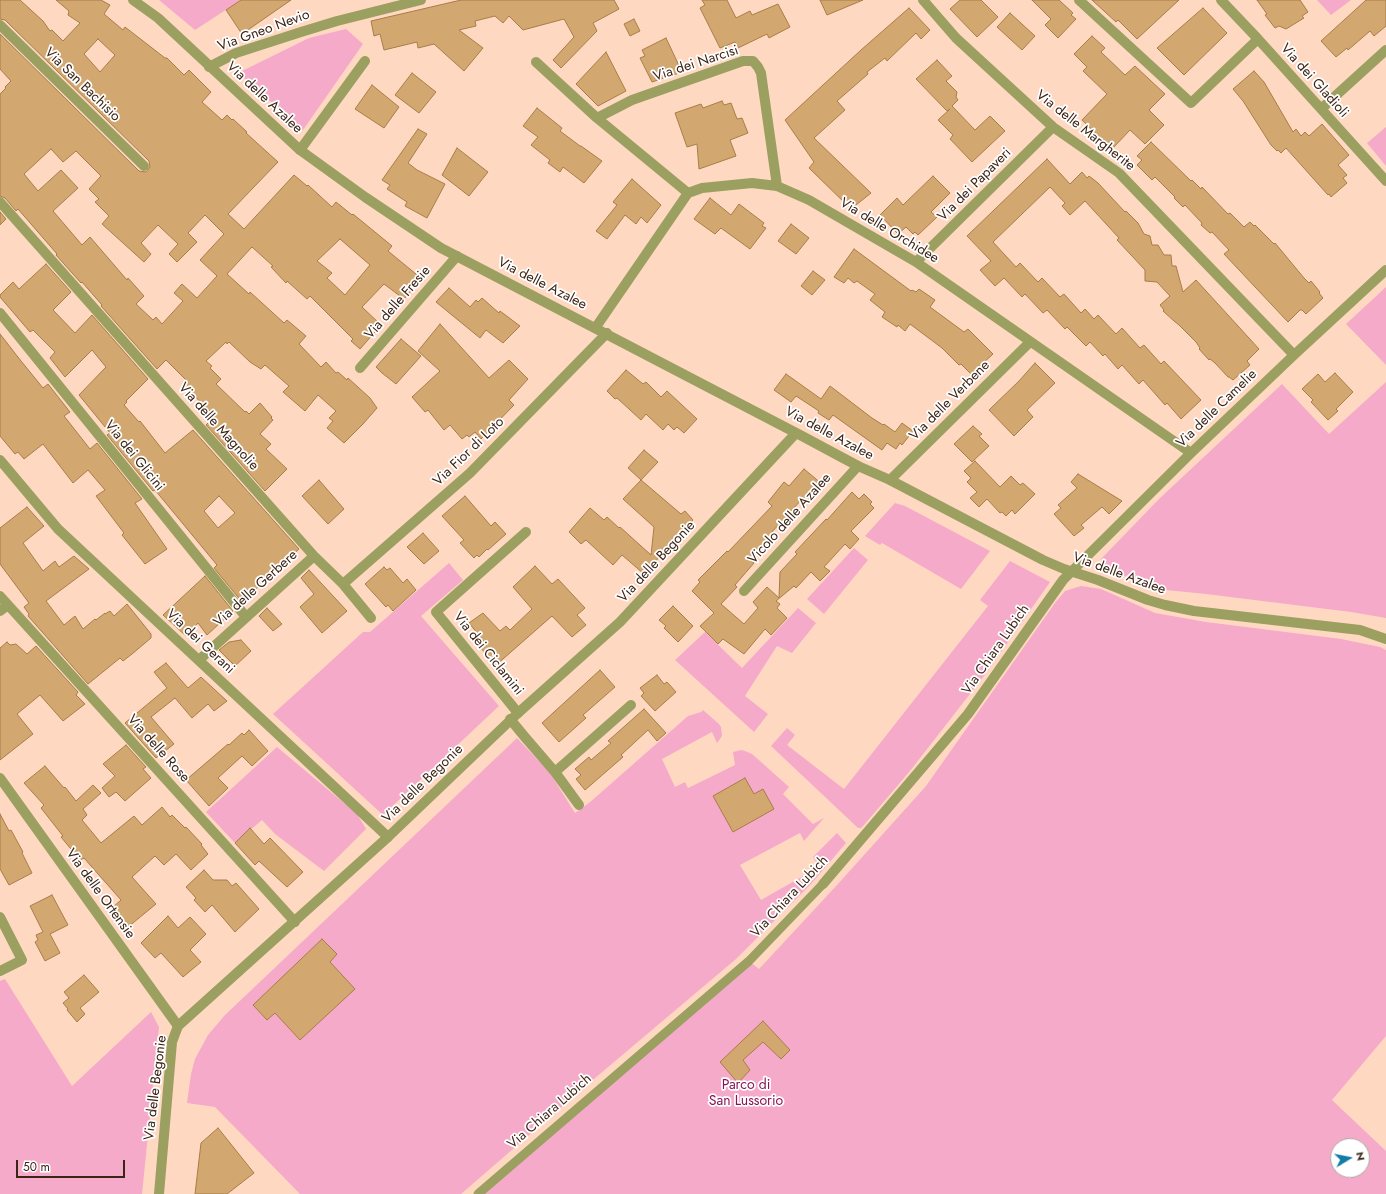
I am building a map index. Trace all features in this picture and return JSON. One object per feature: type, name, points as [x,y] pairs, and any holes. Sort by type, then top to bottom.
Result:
[{"type":"street","name":"Via delle Azalee","points":[[133,0],[158,18],[300,150],[365,197],[441,248],[607,333],[858,466],[890,480],[1043,560],[1165,605],[1202,612],[1360,630],[1386,639]]},
{"type":"street","name":"Via Gneo Nevio","points":[[209,67],[236,53],[301,32],[337,21],[421,0]]},
{"type":"street","name":"Via delle Margherite","points":[[923,0],[956,38],[1054,127],[1119,173],[1294,355]]},
{"type":"street","points":[[1079,0],[1191,103],[1258,39]]},
{"type":"street","name":"Via dei Gladioli","points":[[1221,0],[1386,181]]},
{"type":"street","name":"Via San Bachisio","points":[[0,25],[144,166]]},
{"type":"street","points":[[1321,109],[1386,50]]},
{"type":"street","name":"Via delle Azalee","points":[[300,150],[365,61]]},
{"type":"street","name":"Via dei Narcisi","points":[[597,118],[632,100],[743,61],[753,61],[758,66],[761,73],[777,186]]},
{"type":"street","points":[[536,62],[597,118],[688,193],[596,328]]},
{"type":"street","name":"Via dei Papaveri","points":[[916,262],[1054,127]]},
{"type":"street","name":"Via delle Orchidee","points":[[688,193],[702,188],[752,183],[777,186],[809,200],[916,262],[1191,453]]},
{"type":"street","name":"Via delle Magnolie","points":[[0,202],[314,556],[343,584],[371,618]]},
{"type":"street","name":"Via delle Fresie","points":[[360,368],[457,256]]},
{"type":"street","name":"Via delle Camelie","points":[[1072,571],[1191,453],[1386,270]]},
{"type":"street","name":"Via dei Glicini","points":[[0,313],[246,617]]},
{"type":"street","name":"Via Fior di Loto","points":[[343,584],[470,473],[607,333]]},
{"type":"street","name":"Via delle Verbene","points":[[890,480],[1030,342]]},
{"type":"street","name":"Via delle Begonie","points":[[158,1194],[172,1042],[178,1026],[388,837],[514,716],[620,622],[796,433]]},
{"type":"street","name":"Via dei Gerani","points":[[0,460],[58,529],[388,837]]},
{"type":"street","name":"Vicolo delle Azalee","points":[[744,591],[858,466]]},
{"type":"street","name":"Via dei Ciclamini","points":[[526,532],[436,612],[514,716],[524,736],[555,772],[579,805]]},
{"type":"street","name":"Via delle Gerbere","points":[[200,660],[314,556]]},
{"type":"street","name":"Via Chiara Lubich","points":[[478,1194],[749,961],[823,884],[968,714],[1063,580],[1072,571]]},
{"type":"street","name":"Via delle Rose","points":[[0,596],[4,608],[295,922]]},
{"type":"street","points":[[555,772],[631,705]]},
{"type":"street","name":"Via delle Ortensie","points":[[0,778],[178,1026]]},
{"type":"street","points":[[0,917],[22,960],[0,971]]},
{"type":"green space","points":[[159,0],[241,0],[195,30]]},
{"type":"green space","points":[[1317,0],[1351,0],[1331,15]]},
{"type":"green space","points":[[346,29],[363,44],[303,130],[238,73],[309,38]]},
{"type":"green space","points":[[1386,127],[1386,166],[1367,143]]},
{"type":"green space","points":[[1386,287],[1386,365],[1346,324]]},
{"type":"green space","points":[[1386,382],[1386,618],[1351,612],[1166,590],[1132,579],[1108,569],[1102,564],[1101,559],[1160,498],[1282,384],[1329,434]]},
{"type":"green space","points":[[895,503],[905,506],[990,551],[961,589],[882,543],[880,545],[865,536]]},
{"type":"green space","points":[[854,548],[868,560],[824,614],[807,599]]},
{"type":"green space","points":[[1010,561],[1050,582],[987,672],[910,771],[864,825],[861,828],[858,828],[771,746],[787,728],[795,735],[787,745],[844,789],[988,606],[980,600]]},
{"type":"green space","points":[[449,563],[463,580],[421,616],[499,706],[383,815],[273,714],[363,632],[370,632]]},
{"type":"green space","name":"Parco di San Lussorio","points":[[1081,586],[1101,589],[1155,613],[1206,622],[1341,639],[1380,647],[1386,650],[1386,1036],[1332,1100],[1386,1151],[1386,1194],[483,1194],[749,961],[759,969],[926,786],[1065,591]]},
{"type":"green space","points":[[798,608],[816,623],[792,653],[777,646],[745,696],[768,714],[754,732],[675,660],[705,632],[742,668]]},
{"type":"green space","points":[[703,710],[719,724],[721,727],[722,736],[717,743],[712,732],[662,759],[675,787],[685,782],[688,788],[735,765],[733,752],[741,750],[752,754],[789,787],[783,794],[813,824],[824,818],[804,841],[800,833],[740,865],[761,900],[819,867],[813,857],[837,833],[846,843],[811,884],[736,959],[461,1194],[300,1194],[215,1107],[187,1103],[191,1074],[195,1059],[208,1035],[225,1015],[517,738],[550,773],[575,813],[589,803],[688,716]]},
{"type":"green space","points":[[277,747],[357,814],[366,829],[324,871],[275,834],[262,820],[235,843],[206,812]]},
{"type":"green space","points":[[5,979],[72,1086],[151,1012],[159,1027],[142,1194],[0,1194],[0,981]]},
{"type":"building","points":[[0,0],[20,0],[43,21],[50,31],[52,30],[63,41],[80,23],[68,15],[69,11],[56,0],[101,0],[110,5],[104,14],[123,30],[125,27],[167,58],[184,75],[189,70],[211,92],[202,102],[222,120],[227,115],[232,120],[233,119],[278,162],[228,214],[244,229],[294,175],[307,186],[308,185],[332,207],[336,202],[352,215],[353,214],[392,246],[388,251],[422,279],[404,299],[384,284],[362,307],[381,325],[360,349],[351,341],[353,339],[310,296],[307,299],[287,281],[286,283],[271,267],[273,266],[252,247],[227,274],[249,294],[250,292],[284,323],[287,320],[306,336],[299,344],[321,367],[326,362],[336,373],[338,372],[347,380],[348,378],[370,398],[377,408],[344,443],[327,428],[333,421],[329,418],[336,411],[318,395],[305,411],[283,392],[289,386],[265,365],[261,369],[250,362],[229,342],[227,344],[226,342],[206,361],[212,366],[210,368],[221,379],[216,384],[245,412],[246,411],[249,414],[260,403],[272,417],[271,418],[273,420],[260,434],[271,444],[266,449],[287,469],[265,491],[206,425],[215,416],[183,385],[187,381],[166,360],[157,369],[101,306],[102,305],[82,282],[81,283],[56,255],[57,254],[18,209],[16,211],[5,198],[0,196],[0,94],[11,81],[0,69],[0,34],[139,171],[146,172],[150,167],[149,161],[5,20],[0,19]],"holes":[[[98,39],[115,55],[100,72],[84,54]],[[51,149],[63,162],[76,151],[101,176],[89,189],[99,199],[95,202],[109,216],[102,224],[144,262],[151,254],[141,243],[158,225],[178,244],[169,254],[177,262],[197,242],[188,233],[205,215],[224,234],[200,260],[217,276],[197,298],[182,284],[174,293],[183,301],[162,324],[156,317],[153,320],[136,304],[144,296],[128,278],[127,280],[90,237],[82,245],[53,211],[78,188],[61,170],[38,191],[24,174]],[[340,239],[370,265],[345,295],[327,278],[332,273],[317,261]]]},
{"type":"building","points":[[241,0],[291,0],[242,34],[226,10]]},
{"type":"building","points":[[461,0],[614,0],[619,9],[593,23],[597,31],[561,68],[553,60],[574,37],[564,19],[523,30],[509,16],[503,23],[495,16],[475,21],[476,26],[459,30],[483,48],[464,71],[434,44],[418,48],[417,42],[384,50],[380,34],[374,36],[371,21]]},
{"type":"building","points":[[702,0],[727,0],[736,18],[750,11],[752,15],[778,4],[790,27],[769,38],[767,34],[738,48],[735,42],[720,48],[700,8],[705,5]]},
{"type":"building","points":[[820,0],[863,0],[827,15]]},
{"type":"building","points":[[960,0],[981,0],[998,17],[977,37],[950,9]]},
{"type":"building","points":[[1032,0],[1059,0],[1073,13],[1071,15],[1076,19],[1058,38],[1045,25],[1051,19]]},
{"type":"building","points":[[1092,0],[1179,0],[1137,39],[1118,20],[1116,22]]},
{"type":"building","points":[[1257,0],[1300,0],[1308,12],[1302,16],[1304,18],[1286,29],[1279,26],[1275,28],[1265,15],[1267,14]]},
{"type":"building","points":[[1366,0],[1386,0],[1386,26],[1374,36],[1370,31],[1348,50],[1347,48],[1336,57],[1321,41]]},
{"type":"building","points":[[909,8],[930,30],[921,39],[916,33],[887,61],[885,58],[867,72],[868,74],[837,101],[845,110],[814,138],[871,193],[851,209],[809,168],[814,162],[785,120]]},
{"type":"building","points":[[1203,8],[1227,33],[1184,75],[1157,48]]},
{"type":"building","points":[[1010,13],[1035,36],[1022,50],[997,27]]},
{"type":"building","points":[[634,19],[640,31],[630,36],[624,24]]},
{"type":"building","points":[[1092,36],[1105,48],[1101,52],[1125,75],[1135,66],[1165,94],[1149,110],[1164,125],[1145,144],[1130,130],[1112,149],[1082,120],[1107,94],[1083,71],[1087,67],[1074,54]]},
{"type":"building","points":[[666,38],[682,72],[652,82],[640,58],[645,56],[642,50]]},
{"type":"building","points":[[606,52],[626,91],[598,106],[576,84]]},
{"type":"building","points":[[937,60],[952,76],[946,81],[957,92],[956,97],[958,100],[952,106],[975,130],[990,116],[1005,131],[972,162],[950,139],[953,135],[938,120],[950,109],[947,111],[916,79]]},
{"type":"building","points":[[1254,71],[1264,82],[1293,132],[1296,129],[1301,136],[1305,132],[1309,136],[1322,124],[1349,155],[1338,165],[1347,175],[1343,178],[1347,183],[1331,197],[1286,148],[1281,153],[1271,145],[1243,101],[1233,89]]},
{"type":"building","points":[[412,73],[436,92],[419,113],[395,95]]},
{"type":"building","points":[[372,85],[399,107],[384,128],[355,109]]},
{"type":"building","points":[[722,101],[724,105],[731,103],[737,119],[742,118],[748,133],[730,140],[736,156],[699,169],[697,144],[687,147],[675,113],[701,104],[703,108]]},
{"type":"building","points":[[537,108],[562,128],[560,131],[602,161],[584,183],[563,167],[560,172],[548,163],[550,160],[531,145],[538,137],[523,126]]},
{"type":"building","points":[[418,129],[427,134],[408,163],[417,170],[445,184],[427,218],[405,206],[407,202],[387,189],[390,185],[382,180]]},
{"type":"building","points":[[1151,142],[1191,181],[1192,180],[1201,189],[1202,187],[1228,214],[1230,213],[1244,227],[1250,222],[1254,226],[1255,225],[1274,244],[1275,243],[1304,278],[1309,283],[1311,281],[1323,298],[1306,314],[1300,310],[1288,322],[1224,254],[1229,250],[1212,232],[1210,233],[1201,225],[1202,223],[1185,205],[1183,207],[1155,177],[1152,180],[1137,165],[1142,160],[1137,156]]},
{"type":"building","points":[[457,148],[488,172],[469,196],[442,175]]},
{"type":"building","points":[[1047,159],[1070,184],[1082,172],[1087,178],[1089,176],[1098,183],[1125,212],[1126,211],[1138,223],[1144,234],[1150,236],[1152,245],[1158,245],[1164,255],[1171,255],[1172,266],[1176,266],[1183,292],[1196,280],[1259,349],[1247,361],[1250,365],[1233,380],[1228,377],[1215,363],[1210,359],[1209,360],[1199,349],[1200,348],[1196,342],[1163,311],[1164,310],[1160,305],[1170,296],[1157,282],[1145,281],[1145,270],[1117,240],[1119,238],[1085,201],[1070,215],[1062,206],[1065,203],[1050,187],[993,242],[1016,267],[1020,263],[1038,282],[1042,278],[1060,297],[1064,294],[1081,313],[1085,309],[1094,319],[1098,315],[1116,334],[1122,328],[1140,348],[1144,345],[1161,364],[1164,361],[1201,400],[1181,419],[1167,403],[1165,405],[1143,380],[1139,384],[1122,365],[1118,369],[1105,354],[1103,356],[1090,342],[1086,346],[1067,327],[1065,329],[1047,310],[1043,313],[1025,294],[1022,297],[1004,278],[995,286],[980,270],[991,261],[967,236]]},
{"type":"building","points":[[933,176],[950,193],[931,212],[937,217],[918,235],[915,232],[913,234],[906,227],[898,234],[880,215],[897,198],[903,205]]},
{"type":"building","points":[[632,179],[661,205],[647,223],[641,217],[636,224],[625,215],[607,239],[596,231],[617,205],[613,202]]},
{"type":"building","points":[[710,198],[731,215],[739,204],[764,223],[762,226],[766,228],[750,249],[721,228],[715,234],[694,219]]},
{"type":"building","points":[[0,212],[6,219],[0,225]]},
{"type":"building","points":[[791,224],[809,238],[796,254],[778,241]]},
{"type":"building","points":[[854,249],[911,291],[916,292],[919,289],[935,300],[930,307],[964,332],[968,329],[993,354],[971,374],[961,364],[959,365],[942,348],[910,324],[905,331],[898,325],[897,327],[882,317],[885,312],[870,300],[875,294],[857,281],[854,283],[848,278],[844,283],[834,277]]},
{"type":"building","points":[[46,264],[71,292],[53,310],[75,333],[92,315],[148,379],[126,401],[127,402],[124,405],[139,422],[140,421],[165,453],[193,430],[299,549],[242,602],[214,568],[217,565],[107,435],[110,433],[79,395],[106,367],[92,350],[65,377],[50,358],[55,352],[33,330],[30,332],[0,297],[0,295],[13,282],[19,289]],"holes":[[[219,496],[235,513],[218,528],[204,511]]]},
{"type":"building","points":[[813,271],[825,280],[812,295],[801,286]]},
{"type":"building","points":[[449,288],[470,307],[476,300],[478,302],[482,298],[499,313],[500,311],[520,326],[503,343],[486,330],[480,338],[436,302]]},
{"type":"building","points":[[440,324],[489,378],[509,360],[528,379],[509,400],[514,405],[481,439],[475,432],[469,437],[467,435],[462,439],[450,425],[444,430],[428,410],[425,412],[412,397],[440,371],[418,351]]},
{"type":"building","points":[[0,334],[43,388],[48,384],[70,412],[64,416],[90,449],[97,443],[142,499],[135,503],[167,549],[145,564],[122,535],[124,533],[96,496],[105,490],[88,470],[73,483],[43,444],[24,459],[18,452],[15,454],[0,436]]},
{"type":"building","points":[[401,339],[421,356],[396,384],[376,367]]},
{"type":"building","points":[[1035,363],[1055,383],[1027,410],[1033,417],[1014,436],[989,410]]},
{"type":"building","points":[[626,370],[643,384],[646,382],[661,397],[667,391],[697,419],[684,433],[677,427],[674,430],[668,424],[663,430],[646,414],[641,420],[607,391]]},
{"type":"building","points":[[1335,373],[1353,392],[1336,409],[1338,411],[1328,420],[1311,402],[1313,400],[1302,389],[1318,374],[1325,382]]},
{"type":"building","points":[[786,374],[821,399],[830,386],[872,418],[895,432],[902,423],[913,431],[902,445],[900,443],[896,449],[887,443],[882,450],[833,415],[829,420],[818,413],[819,411],[796,396],[791,402],[774,390]]},
{"type":"building","points":[[973,426],[982,434],[979,436],[989,446],[972,462],[954,444]]},
{"type":"building","points":[[644,450],[658,462],[641,480],[628,468]]},
{"type":"building","points":[[975,461],[1000,487],[1011,476],[1020,485],[1023,483],[1035,494],[1015,514],[1012,510],[1006,516],[1002,512],[1000,513],[987,499],[979,507],[970,498],[977,492],[967,482],[971,478],[964,471]]},
{"type":"building","points":[[804,469],[822,484],[806,502],[802,499],[771,533],[774,535],[750,560],[754,563],[735,585],[737,587],[721,604],[744,624],[758,608],[753,602],[767,587],[779,598],[780,572],[797,554],[795,552],[852,492],[859,499],[864,494],[872,502],[870,504],[874,508],[851,531],[859,539],[850,549],[845,544],[824,567],[830,571],[820,581],[811,572],[796,588],[794,586],[776,601],[780,604],[777,608],[787,618],[771,635],[765,629],[744,654],[723,639],[718,644],[700,626],[714,613],[692,591],[700,582],[698,580],[727,551],[728,552],[772,506],[768,502],[784,482],[789,486]]},
{"type":"building","points":[[1078,474],[1122,501],[1109,514],[1102,507],[1081,525],[1084,528],[1074,536],[1054,514],[1061,508],[1058,505],[1077,488],[1071,482]]},
{"type":"building","points":[[319,480],[344,509],[328,524],[302,496]]},
{"type":"building","points":[[641,480],[681,514],[685,511],[693,520],[644,574],[622,555],[613,565],[586,540],[581,544],[569,532],[590,508],[604,520],[607,517],[619,528],[620,527],[651,555],[654,527],[623,499]]},
{"type":"building","points":[[465,496],[491,526],[495,522],[506,534],[479,557],[477,555],[474,558],[460,543],[464,540],[442,516]]},
{"type":"building","points":[[27,507],[44,526],[23,543],[43,571],[55,561],[59,567],[74,556],[89,569],[46,601],[64,625],[75,616],[83,629],[105,613],[110,611],[114,616],[127,604],[151,634],[151,638],[132,654],[123,661],[120,658],[88,684],[28,616],[29,614],[24,607],[29,603],[0,564],[0,528]]},
{"type":"building","points":[[423,533],[439,551],[424,564],[407,547]]},
{"type":"building","points":[[535,566],[552,584],[558,579],[585,608],[577,615],[586,625],[572,637],[552,616],[495,666],[481,648],[486,644],[469,623],[483,613],[500,631],[506,626],[510,630],[532,609],[513,587]]},
{"type":"building","points":[[384,567],[387,570],[390,568],[403,583],[407,579],[416,590],[393,611],[388,605],[386,607],[365,584]]},
{"type":"building","points":[[309,570],[347,611],[322,633],[300,607],[314,594],[301,578]]},
{"type":"building","points":[[205,576],[233,611],[207,635],[198,623],[186,636],[163,615]]},
{"type":"building","points":[[673,606],[693,626],[678,642],[664,628],[666,626],[659,620]]},
{"type":"building","points":[[267,608],[282,624],[273,631],[259,616]]},
{"type":"building","points":[[241,640],[251,651],[235,666],[219,650],[229,642]]},
{"type":"building","points":[[7,642],[10,645],[16,644],[27,654],[36,646],[78,692],[76,695],[85,704],[63,721],[40,695],[17,714],[33,734],[0,760],[0,648]]},
{"type":"building","points":[[166,663],[188,688],[201,677],[227,701],[214,711],[208,704],[192,718],[175,698],[151,717],[174,744],[156,758],[125,723],[167,688],[154,672]]},
{"type":"building","points":[[600,670],[615,687],[583,715],[586,718],[559,742],[542,723]]},
{"type":"building","points":[[657,675],[664,684],[667,682],[676,692],[655,711],[641,696],[644,693],[640,688]]},
{"type":"building","points":[[644,709],[666,733],[657,741],[648,730],[621,755],[623,757],[585,790],[576,779],[581,775],[575,769],[589,757],[591,760],[611,743],[608,741]]},
{"type":"building","points":[[249,730],[268,751],[252,766],[242,756],[218,778],[228,788],[209,806],[186,780],[228,744],[229,745],[242,733],[244,735]]},
{"type":"building","points":[[126,745],[146,767],[143,769],[151,778],[125,801],[116,792],[109,797],[102,788],[115,776],[103,764]]},
{"type":"building","points":[[45,766],[76,801],[93,785],[101,793],[83,809],[87,815],[82,820],[101,843],[134,816],[142,825],[162,807],[170,817],[172,815],[185,828],[186,827],[202,844],[201,845],[208,854],[191,870],[176,854],[164,865],[155,856],[132,877],[156,904],[128,927],[112,908],[121,900],[84,858],[80,860],[61,837],[63,836],[41,808],[44,805],[24,783]]},
{"type":"building","points":[[745,778],[754,794],[763,789],[774,809],[733,832],[713,796]]},
{"type":"building","points":[[0,814],[23,852],[22,853],[32,873],[9,885],[0,869]]},
{"type":"building","points":[[250,828],[264,844],[270,838],[303,872],[287,887],[259,861],[255,865],[235,843]]},
{"type":"building","points":[[204,870],[213,880],[227,880],[232,886],[236,883],[259,909],[235,932],[212,905],[205,912],[194,900],[196,898],[186,887]]},
{"type":"building","points":[[52,895],[68,925],[50,934],[60,953],[45,961],[35,942],[38,940],[36,935],[43,932],[30,906]]},
{"type":"building","points":[[168,916],[178,928],[190,917],[206,934],[190,950],[201,962],[183,977],[161,953],[155,958],[141,943]]},
{"type":"building","points":[[322,939],[337,954],[330,962],[355,989],[300,1040],[275,1013],[267,1020],[253,1005]]},
{"type":"building","points":[[84,975],[99,992],[80,1008],[85,1014],[77,1022],[63,1003],[69,998],[64,992]]},
{"type":"building","points":[[763,1021],[790,1050],[781,1059],[763,1042],[743,1060],[750,1070],[738,1083],[720,1062]]},
{"type":"building","points":[[218,1128],[254,1173],[227,1194],[195,1194],[201,1143]]}]
